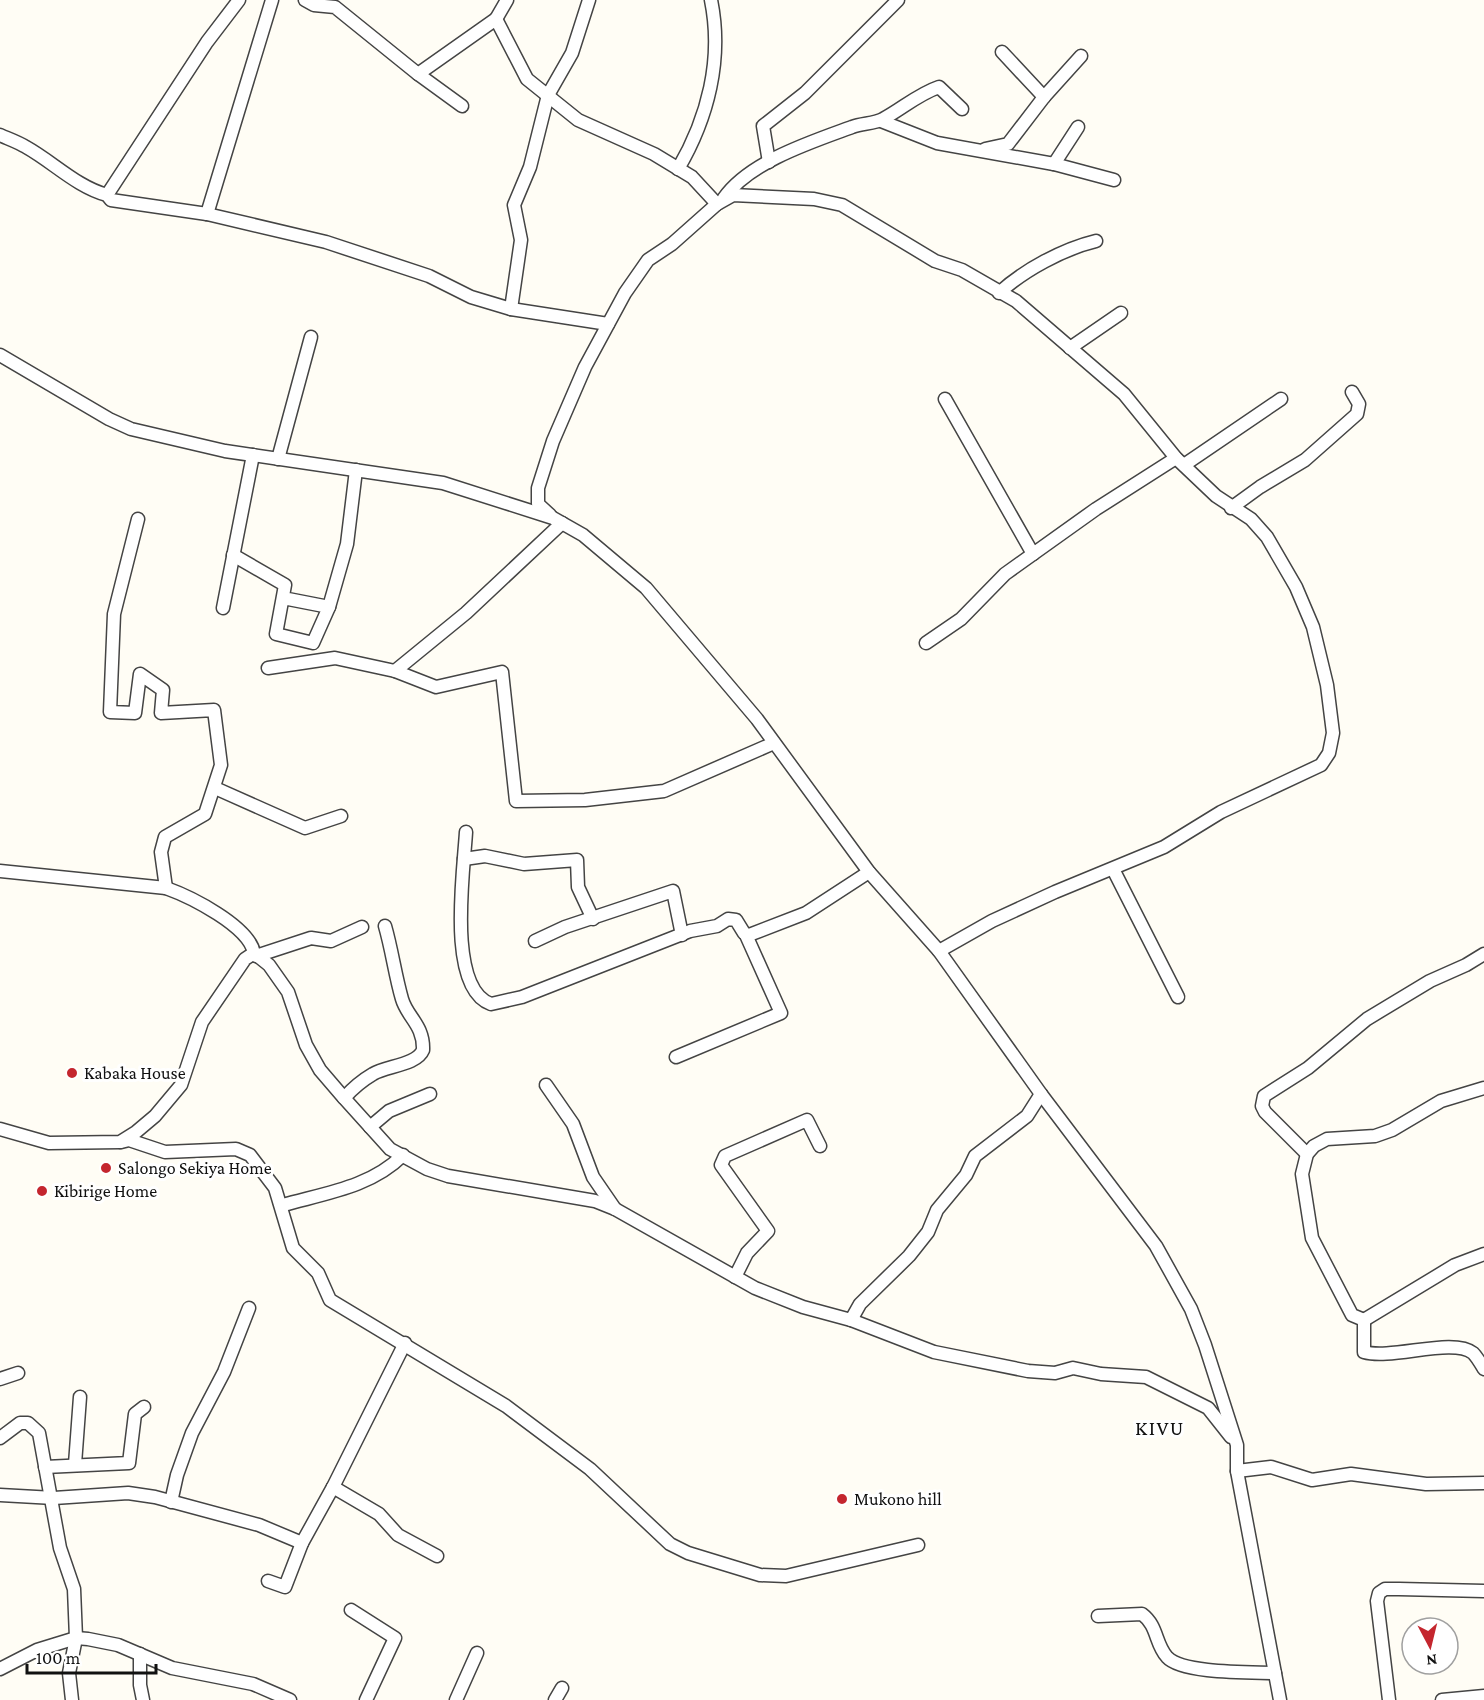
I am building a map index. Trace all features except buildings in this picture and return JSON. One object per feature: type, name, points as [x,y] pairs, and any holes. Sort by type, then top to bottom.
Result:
[{"type":"street","points":[[107,195],[196,58],[239,0]]},
{"type":"street","points":[[207,214],[272,0]]},
{"type":"street","points":[[305,0],[314,5],[335,8],[462,106]]},
{"type":"street","points":[[418,74],[496,19],[507,0]]},
{"type":"street","points":[[511,309],[521,240],[514,205],[530,167],[548,95],[572,53],[589,0]]},
{"type":"street","points":[[678,169],[704,114],[712,82],[716,39],[711,0]]},
{"type":"street","points":[[769,162],[763,126],[805,93],[898,0]]},
{"type":"street","points":[[496,19],[527,79],[578,120],[654,154],[692,177],[720,202]]},
{"type":"street","points":[[1002,52],[1044,97]]},
{"type":"street","points":[[978,150],[1008,144],[1044,97],[1081,56]]},
{"type":"street","points":[[558,521],[538,504],[538,488],[553,441],[585,367],[608,324],[648,260],[672,244],[720,202],[744,176],[769,162],[854,126],[881,120],[929,90],[939,87],[962,110]]},
{"type":"street","points":[[881,120],[937,142],[1054,164],[1114,180]]},
{"type":"street","points":[[1054,164],[1078,127]]},
{"type":"street","points":[[0,135],[26,146],[98,193],[107,195],[111,200],[207,214],[326,242],[429,276],[471,297],[511,309],[608,324]]},
{"type":"street","points":[[1008,144],[1014,157]]},
{"type":"street","points":[[720,202],[733,195],[814,199],[842,205],[935,261],[962,270],[1016,301],[1124,394],[1180,462],[1231,508],[1251,519],[1267,537],[1296,587],[1313,627],[1328,685],[1334,733],[1332,744],[1321,765],[1221,812],[1164,846],[992,921],[939,951]]},
{"type":"street","points":[[999,293],[1050,260],[1081,245],[1096,241]]},
{"type":"street","points":[[1070,348],[1121,313]]},
{"type":"street","points":[[278,459],[311,337]]},
{"type":"street","points":[[0,355],[109,419],[131,429],[253,455],[443,483],[558,521],[583,535],[646,588],[774,742],[869,872],[939,951],[1041,1094],[1156,1246],[1191,1309],[1237,1445],[1237,1471],[1280,1700]]},
{"type":"street","points":[[1231,508],[1260,486],[1305,460],[1357,414],[1359,404],[1352,392]]},
{"type":"street","points":[[945,399],[1033,554]]},
{"type":"street","points":[[926,643],[961,619],[1005,574],[1096,508],[1180,462],[1281,399]]},
{"type":"street","points":[[223,608],[253,455]]},
{"type":"street","points":[[233,555],[285,585],[276,634],[313,643],[329,607],[347,544],[356,470]]},
{"type":"street","points":[[138,519],[114,614],[110,711],[135,713],[140,674],[163,690],[161,713],[214,710],[221,765],[215,788],[204,814],[165,837],[161,852],[166,888]]},
{"type":"street","points":[[395,671],[466,613],[558,521]]},
{"type":"street","points":[[283,598],[329,607]]},
{"type":"street","points":[[268,668],[335,658],[395,671],[436,687],[502,672],[516,801],[585,800],[664,791],[774,742]]},
{"type":"street","points":[[215,788],[305,828],[341,816]]},
{"type":"street","points":[[466,832],[459,935],[463,965],[482,998],[488,1003],[522,998],[682,935],[717,926],[730,918],[736,920],[746,934],[781,1014],[676,1057]]},
{"type":"street","points":[[464,859],[485,856],[524,864],[577,860],[578,887],[593,919]]},
{"type":"street","points":[[1113,869],[1178,997]]},
{"type":"street","points":[[0,871],[166,888],[190,896],[212,909],[250,940],[255,954],[269,965],[288,992],[306,1045],[320,1070],[390,1149],[427,1169],[448,1176],[595,1202],[615,1209],[735,1277],[802,1307],[851,1320],[934,1352],[986,1365],[1028,1371],[1055,1373],[1073,1368],[1101,1374],[1146,1377],[1208,1408],[1237,1445]]},
{"type":"street","points":[[746,934],[806,913],[869,872]]},
{"type":"street","points":[[535,941],[673,891],[682,935]]},
{"type":"street","points":[[344,1098],[356,1084],[375,1072],[417,1058],[423,1050],[421,1035],[411,1014],[402,1002],[385,926]]},
{"type":"street","points":[[120,1142],[144,1126],[181,1085],[202,1022],[245,959],[311,938],[331,941],[362,927]]},
{"type":"street","points":[[1307,1154],[1265,1112],[1262,1106],[1264,1096],[1308,1068],[1367,1018],[1484,954]]},
{"type":"street","points":[[546,1085],[565,1110],[593,1177],[615,1209]]},
{"type":"street","points":[[1364,1320],[1352,1315],[1312,1238],[1302,1174],[1307,1154],[1314,1146],[1327,1139],[1375,1136],[1392,1130],[1441,1101],[1484,1088]]},
{"type":"street","points":[[369,1127],[389,1111],[430,1094]]},
{"type":"street","points":[[851,1320],[873,1289],[909,1256],[928,1232],[937,1210],[966,1174],[975,1156],[1027,1116],[1041,1094]]},
{"type":"street","points":[[735,1277],[747,1253],[768,1231],[721,1165],[725,1156],[807,1120],[820,1146]]},
{"type":"street","points":[[0,1129],[49,1143],[129,1140],[165,1152],[224,1149],[243,1152],[259,1163],[275,1188],[293,1248],[318,1273],[330,1300],[405,1343],[506,1406],[590,1469],[670,1544],[688,1553],[727,1563],[760,1575],[786,1576],[918,1545]]},
{"type":"street","points":[[280,1203],[283,1205],[362,1184],[387,1171],[403,1155]]},
{"type":"street","points":[[1364,1320],[1455,1266],[1484,1254]]},
{"type":"street","points":[[171,1502],[192,1433],[224,1372],[249,1308]]},
{"type":"street","points":[[1364,1320],[1364,1353],[1418,1352],[1453,1346],[1472,1353],[1484,1369]]},
{"type":"street","points":[[268,1581],[285,1587],[302,1543],[333,1487],[405,1343]]},
{"type":"street","points":[[0,1379],[18,1373]]},
{"type":"street","points":[[75,1464],[80,1397]]},
{"type":"street","points":[[45,1467],[129,1463],[135,1414],[144,1407]]},
{"type":"street","points":[[0,1438],[20,1423],[36,1428],[60,1548],[74,1588],[76,1638],[69,1673],[72,1700]]},
{"type":"street","points":[[1237,1471],[1270,1467],[1312,1480],[1351,1474],[1426,1484],[1484,1483]]},
{"type":"street","points":[[333,1487],[379,1514],[398,1535],[437,1556]]},
{"type":"street","points":[[0,1495],[50,1498],[128,1493],[259,1525],[302,1543]]},
{"type":"street","points":[[1389,1700],[1377,1601],[1379,1593],[1385,1589],[1399,1588],[1484,1591]]},
{"type":"street","points":[[351,1610],[395,1638],[366,1700]]},
{"type":"street","points":[[1098,1616],[1142,1614],[1156,1629],[1165,1655],[1178,1663],[1208,1671],[1275,1673]]},
{"type":"street","points":[[0,1669],[23,1655],[76,1638],[118,1645],[172,1668],[234,1679],[276,1697],[290,1700]]},
{"type":"street","points":[[456,1700],[477,1653]]},
{"type":"street","points":[[140,1654],[140,1685],[144,1700]]},
{"type":"street","points":[[555,1700],[562,1688]]},
{"type":"street","points":[[1442,1700],[1484,1696]]},
{"type":"place","name":"Kabaka House","points":[[72,1073]]},
{"type":"place","name":"Salongo Sekiya Home","points":[[106,1168]]},
{"type":"place","name":"Kibirige Home","points":[[42,1191]]},
{"type":"place","name":"Mukono hill","points":[[842,1499]]},
{"type":"district","name":"KIVU","points":[[1160,1428]]}]
